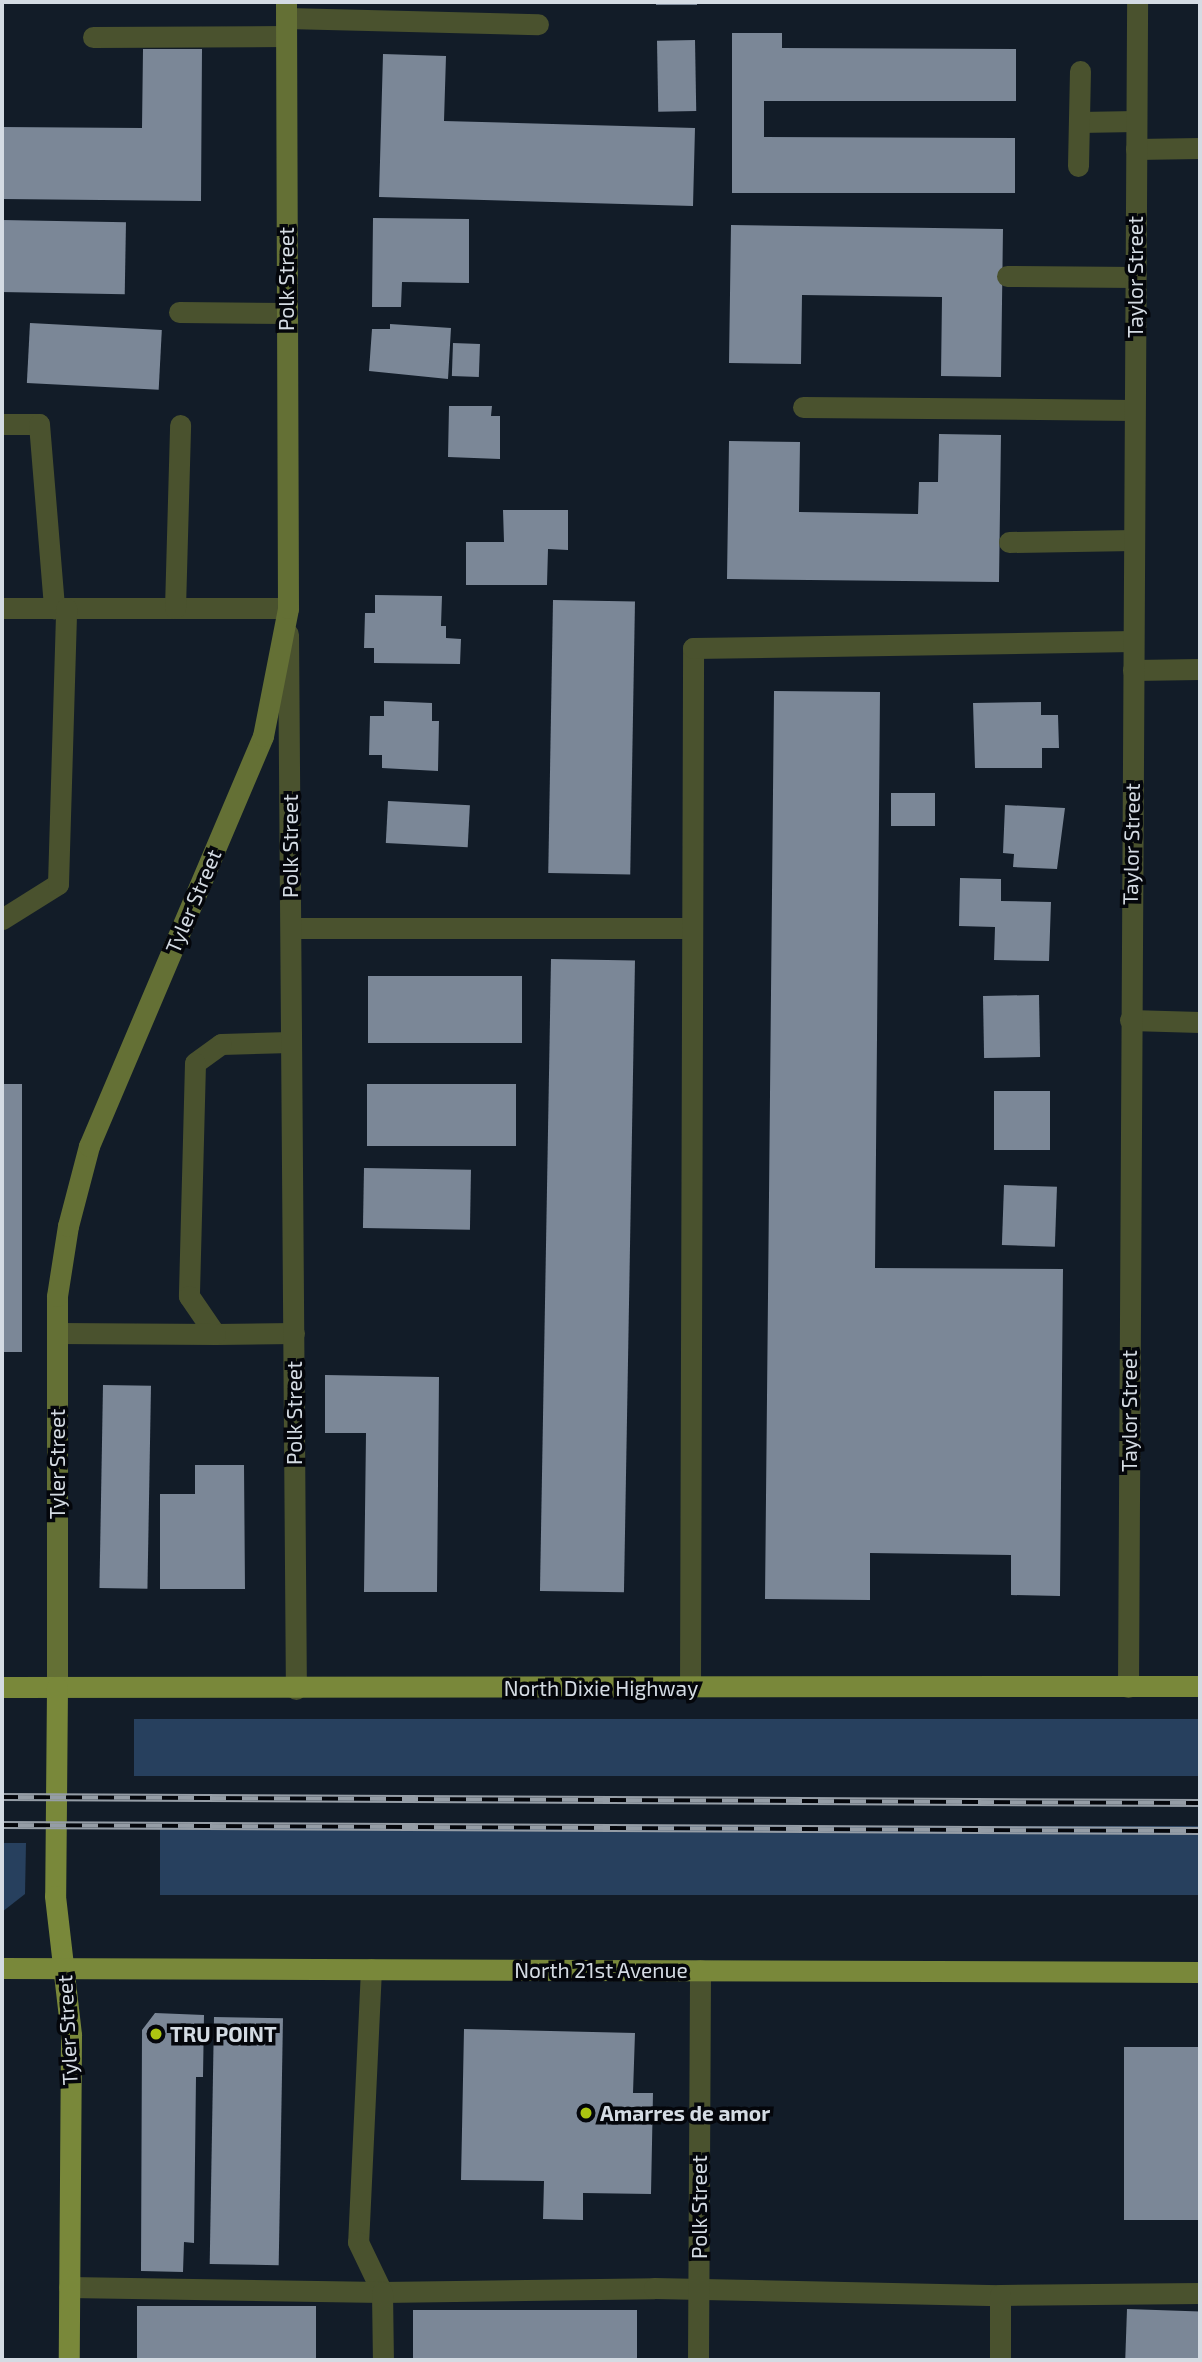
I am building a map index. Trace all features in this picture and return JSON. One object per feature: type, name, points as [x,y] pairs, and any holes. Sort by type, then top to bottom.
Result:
[{"type":"main road","name":"Polk Street","points":[[286,19],[288,608]]},
{"type":"main road","name":"Tyler Street","points":[[69,2360],[71,2035],[55,1896],[57,1296],[68,1226],[89,1146],[263,736],[288,608]]},
{"type":"main road","name":"North Dixie Highway","points":[[2,1687],[296,1689],[1200,1686]]},
{"type":"main road","name":"North 21st Avenue","points":[[2,1968],[1200,1972]]},
{"type":"street","name":"Taylor Street","points":[[1128,1686],[1129,1020],[1137,2]]},
{"type":"street","points":[[93,37],[286,19],[538,24]]},
{"type":"street","points":[[1078,166],[1080,71]]},
{"type":"street","points":[[1079,122],[1136,121]]},
{"type":"street","points":[[1136,149],[1200,148]]},
{"type":"street","points":[[1007,276],[1135,277]]},
{"type":"street","points":[[179,312],[286,313]]},
{"type":"street","points":[[803,407],[1134,410]]},
{"type":"street","points":[[2,424],[39,424],[60,608],[58,884],[2,919]]},
{"type":"street","points":[[175,608],[180,425]]},
{"type":"street","points":[[1009,542],[1134,540]]},
{"type":"street","points":[[2,608],[288,608]]},
{"type":"street","name":"Polk Street","points":[[288,608],[296,1689]]},
{"type":"street","points":[[690,1688],[693,648],[1133,641]]},
{"type":"street","points":[[1133,670],[1200,669]]},
{"type":"street","points":[[290,928],[692,928]]},
{"type":"street","points":[[1129,1020],[1200,1022]]},
{"type":"street","points":[[215,1334],[188,1296],[195,1063],[221,1044],[290,1042]]},
{"type":"street","points":[[57,1333],[294,1333]]},
{"type":"street","points":[[371,1969],[358,2242],[382,2292],[383,2360]]},
{"type":"street","name":"Polk Street","points":[[698,2360],[700,1970]]},
{"type":"street","points":[[69,2287],[382,2292],[654,2288],[698,2292],[1000,2295],[1200,2292]]},
{"type":"street","points":[[1000,2295],[1000,2360]]},
{"type":"shaded area","points":[[134,1719],[1200,1719],[1200,1776],[134,1776]]},
{"type":"shaded area","points":[[160,1826],[1200,1826],[1200,1895],[160,1895]]},
{"type":"shaded area","points":[[2,1843],[26,1843],[25,1894],[2,1912]]},
{"type":"building","points":[[656,2],[697,2],[697,5],[656,5]]},
{"type":"building","points":[[732,33],[782,33],[782,48],[1016,49],[1016,101],[764,101],[764,137],[1015,138],[1015,193],[732,193]]},
{"type":"building","points":[[695,40],[696,111],[658,112],[657,41]]},
{"type":"building","points":[[143,49],[202,49],[201,201],[2,199],[2,127],[142,128]]},
{"type":"building","points":[[383,54],[446,56],[444,121],[695,128],[693,206],[379,197]]},
{"type":"building","points":[[373,218],[469,219],[469,283],[402,282],[401,307],[372,307]]},
{"type":"building","points":[[2,220],[126,222],[125,294],[2,292]]},
{"type":"building","points":[[731,225],[1003,229],[1001,377],[941,376],[942,297],[802,295],[801,364],[729,363]]},
{"type":"building","points":[[30,323],[162,330],[159,390],[27,383]]},
{"type":"building","points":[[390,324],[451,328],[448,379],[369,371],[372,329],[390,329]]},
{"type":"building","points":[[453,343],[480,344],[479,377],[452,376]]},
{"type":"building","points":[[449,406],[492,406],[491,416],[500,416],[500,459],[448,457]]},
{"type":"building","points":[[939,434],[1001,435],[999,582],[727,579],[729,441],[800,442],[799,512],[918,514],[919,482],[938,482]]},
{"type":"building","points":[[503,510],[568,510],[568,550],[548,549],[547,585],[466,585],[466,542],[504,542]]},
{"type":"building","points":[[375,595],[442,596],[441,626],[446,626],[446,638],[461,639],[460,664],[374,663],[374,648],[364,648],[365,613],[375,613]]},
{"type":"building","points":[[553,600],[635,601],[630,874],[548,873]]},
{"type":"building","points":[[774,691],[880,692],[875,1268],[1063,1269],[1060,1596],[1011,1595],[1011,1555],[870,1553],[870,1600],[765,1599]]},
{"type":"building","points":[[384,701],[432,703],[432,721],[439,721],[438,771],[382,768],[382,755],[369,755],[370,716],[384,716]]},
{"type":"building","points":[[1041,702],[1041,715],[1058,715],[1059,748],[1042,748],[1042,768],[975,768],[973,703]]},
{"type":"building","points":[[891,793],[935,793],[935,826],[891,826]]},
{"type":"building","points":[[388,801],[470,805],[468,847],[386,843]]},
{"type":"building","points":[[1005,805],[1065,808],[1057,869],[1013,867],[1014,854],[1003,853]]},
{"type":"building","points":[[960,878],[1001,879],[1001,901],[1051,902],[1049,961],[994,960],[995,927],[959,926]]},
{"type":"building","points":[[551,959],[635,960],[624,1592],[540,1591]]},
{"type":"building","points":[[368,976],[522,976],[522,1043],[368,1043]]},
{"type":"building","points":[[1039,995],[1040,1057],[984,1058],[983,996]]},
{"type":"building","points":[[2,1084],[22,1084],[22,1352],[2,1352]]},
{"type":"building","points":[[367,1084],[516,1084],[516,1146],[367,1146]]},
{"type":"building","points":[[994,1091],[1050,1091],[1050,1150],[994,1150]]},
{"type":"building","points":[[364,1168],[471,1170],[470,1230],[363,1228]]},
{"type":"building","points":[[1004,1185],[1057,1187],[1055,1247],[1002,1245]]},
{"type":"building","points":[[325,1375],[439,1377],[437,1592],[364,1592],[366,1433],[325,1433]]},
{"type":"building","points":[[103,1385],[151,1386],[147,1589],[99,1588]]},
{"type":"building","points":[[195,1465],[244,1465],[245,1589],[160,1589],[160,1494],[195,1494]]},
{"type":"building","points":[[155,2013],[204,2015],[203,2077],[196,2077],[194,2243],[184,2242],[183,2272],[141,2271],[142,2030]]},
{"type":"building","points":[[214,2017],[283,2018],[279,2265],[210,2264]]},
{"type":"building","points":[[464,2029],[635,2033],[633,2093],[653,2093],[651,2194],[583,2193],[583,2220],[543,2219],[544,2181],[461,2180]]},
{"type":"building","points":[[1124,2047],[1200,2047],[1200,2220],[1124,2220]]},
{"type":"building","points":[[137,2306],[316,2306],[316,2360],[137,2360]]},
{"type":"building","points":[[1127,2309],[1200,2312],[1198,2360],[1125,2360]]},
{"type":"building","points":[[413,2310],[637,2310],[637,2360],[413,2360]]},
{"type":"railway","points":[[2,1797],[1200,1803]]},
{"type":"railway","points":[[2,1825],[1200,1831]]},
{"type":"place","name":"TRU POINT","points":[[156,2034]]},
{"type":"place","name":"Amarres de amor","points":[[586,2113]]}]
